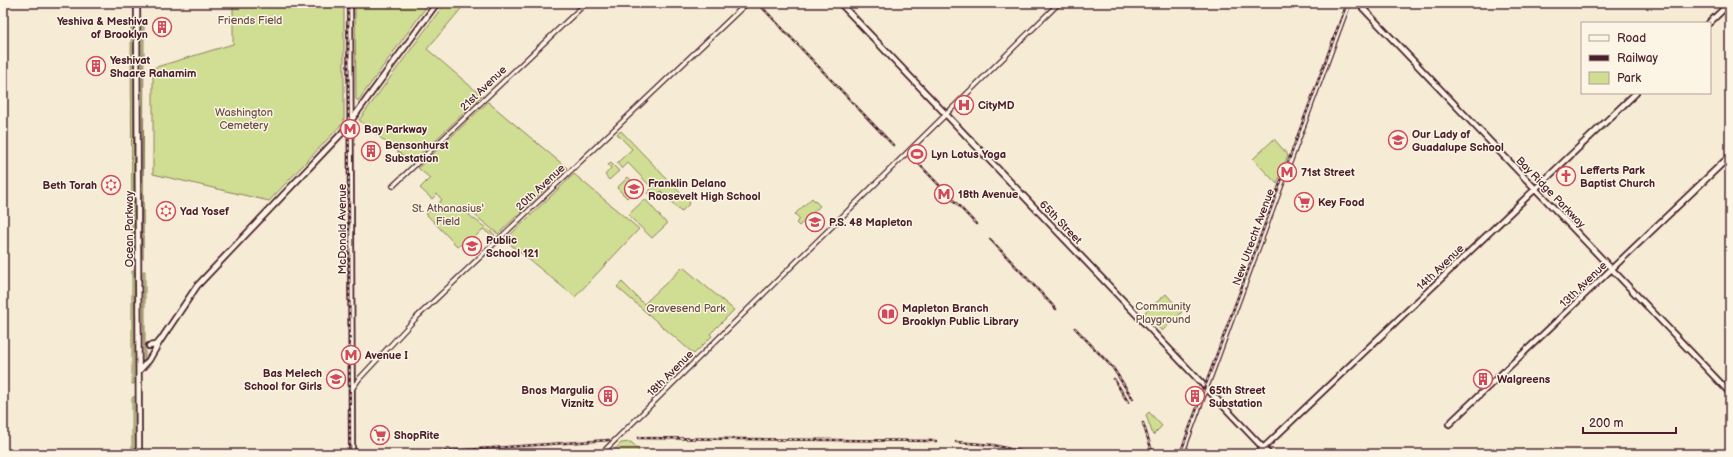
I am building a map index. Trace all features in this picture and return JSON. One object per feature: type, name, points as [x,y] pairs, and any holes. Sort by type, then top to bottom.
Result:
[{"type":"main road","name":"Ocean Parkway","points":[[138,3],[139,454]]},
{"type":"main road","name":"McDonald Avenue","points":[[350,3],[352,454]]},
{"type":"main road","points":[[139,371],[153,355],[160,341],[197,286],[350,122],[437,3]]},
{"type":"main road","name":"65th Street","points":[[840,3],[1269,454]]},
{"type":"main road","name":"Bay Ridge Parkway","points":[[1358,3],[1730,393]]},
{"type":"main road","points":[[1710,22],[1730,3]]},
{"type":"main road","name":"14th Avenue","points":[[1257,454],[1635,94]]},
{"type":"main road","name":"13th Avenue","points":[[1449,424],[1730,156]]},
{"type":"main road","points":[[149,346],[155,345],[160,341]]},
{"type":"street","name":"21st Avenue","points":[[393,186],[586,3]]},
{"type":"street","name":"20th Avenue","points":[[352,389],[358,378],[416,318],[746,3]]},
{"type":"street","name":"18th Avenue","points":[[602,454],[1059,3]]},
{"type":"street","name":"New Utrecht Avenue","points":[[1182,454],[1349,3]]},
{"type":"green space","name":"Washington Cemetery","points":[[233,3],[343,3],[344,122],[269,201],[153,174],[153,68],[233,44]]},
{"type":"green space","points":[[355,3],[429,3],[358,101],[356,99]]},
{"type":"green space","points":[[445,3],[466,3],[427,49],[482,96],[411,163],[359,120]]},
{"type":"green space","points":[[131,20],[133,20],[134,259],[132,259]]},
{"type":"green space","points":[[142,21],[144,21],[143,259]]},
{"type":"green space","name":"St. Athanasius' Field","points":[[488,102],[567,168],[498,234],[471,212],[469,215],[495,235],[493,237],[483,229],[474,238],[472,238],[468,244],[465,241],[458,247],[426,214],[442,200],[437,194],[432,199],[420,188],[430,178],[418,168]]},
{"type":"green space","points":[[621,131],[690,203],[681,212],[661,191],[653,199],[647,193],[652,188],[628,163],[622,169],[617,163],[632,149],[617,134]]},
{"type":"green space","points":[[1274,139],[1288,155],[1277,184],[1253,159]]},
{"type":"green space","points":[[611,163],[619,171],[609,180],[605,175],[611,168],[608,165]]},
{"type":"green space","points":[[574,174],[639,229],[575,297],[505,240]]},
{"type":"green space","points":[[628,177],[638,188],[627,198],[617,188]]},
{"type":"green space","points":[[812,198],[820,206],[799,226],[796,223],[800,219],[795,214]]},
{"type":"green space","points":[[645,199],[667,224],[652,238],[628,215]]},
{"type":"green space","name":"Gravesend Park","points":[[683,267],[734,310],[710,334],[712,336],[694,354],[617,287],[622,282],[644,304]]},
{"type":"green space","points":[[132,271],[134,271],[134,384],[132,384]]},
{"type":"green space","points":[[143,271],[145,271],[145,359],[144,359]]},
{"type":"green space","name":"Community Playground","points":[[1166,294],[1182,312],[1162,331],[1144,313]]},
{"type":"green space","points":[[134,396],[134,454],[132,454],[132,398]]},
{"type":"green space","points":[[1149,412],[1162,426],[1153,435],[1146,415]]},
{"type":"green space","points":[[631,442],[639,450],[635,454],[611,454],[621,443]]},
{"type":"railway","points":[[348,3],[350,454]]},
{"type":"railway","points":[[758,3],[893,145]]},
{"type":"railway","points":[[1180,454],[1347,3]]},
{"type":"railway","points":[[919,164],[976,224]]},
{"type":"railway","points":[[990,239],[1056,309]]},
{"type":"railway","points":[[1075,328],[1113,368],[1133,399]]},
{"type":"railway","points":[[1114,379],[1128,402]]},
{"type":"railway","points":[[1143,423],[1153,454]]},
{"type":"railway","points":[[638,438],[936,441]]},
{"type":"railway","points":[[405,454],[609,440]]},
{"type":"railway","points":[[956,442],[993,445],[1032,454]]},
{"type":"place","name":"Yeshiva & Meshiva of Brooklyn","points":[[162,27]]},
{"type":"place","name":"Yeshivat Shaare Rahamim","points":[[96,66]]},
{"type":"place","name":"CityMD","points":[[964,105]]},
{"type":"place","name":"Bay Parkway","points":[[350,129]]},
{"type":"place","name":"Our Lady of Guadalupe School","points":[[1398,140]]},
{"type":"place","name":"Bensonhurst Substation","points":[[371,151]]},
{"type":"place","name":"Lyn Lotus Yoga","points":[[917,154]]},
{"type":"place","name":"71st Street","points":[[1287,172]]},
{"type":"place","name":"Lefferts Park Baptist Church","points":[[1566,176]]},
{"type":"place","name":"Beth Torah","points":[[111,185]]},
{"type":"place","name":"Franklin Delano Roosevelt High School","points":[[634,189]]},
{"type":"place","name":"18th Avenue","points":[[944,194]]},
{"type":"place","name":"Key Food","points":[[1304,202]]},
{"type":"place","name":"Yad Yosef","points":[[166,211]]},
{"type":"place","name":"P.S. 48 Mapleton","points":[[815,222]]},
{"type":"place","name":"Public School 121","points":[[472,246]]},
{"type":"place","name":"Mapleton Branch Brooklyn Public Library","points":[[888,314]]},
{"type":"place","name":"Avenue I","points":[[351,355]]},
{"type":"place","name":"Bas Melech School for Girls","points":[[336,379]]},
{"type":"place","name":"Walgreens","points":[[1483,379]]},
{"type":"place","name":"Bnos Margulia Viznitz","points":[[608,396]]},
{"type":"place","name":"65th Street Substation","points":[[1195,396]]},
{"type":"place","name":"ShopRite","points":[[380,435]]},
{"type":"park label","name":"Friends Field","points":[[250,20]]}]
